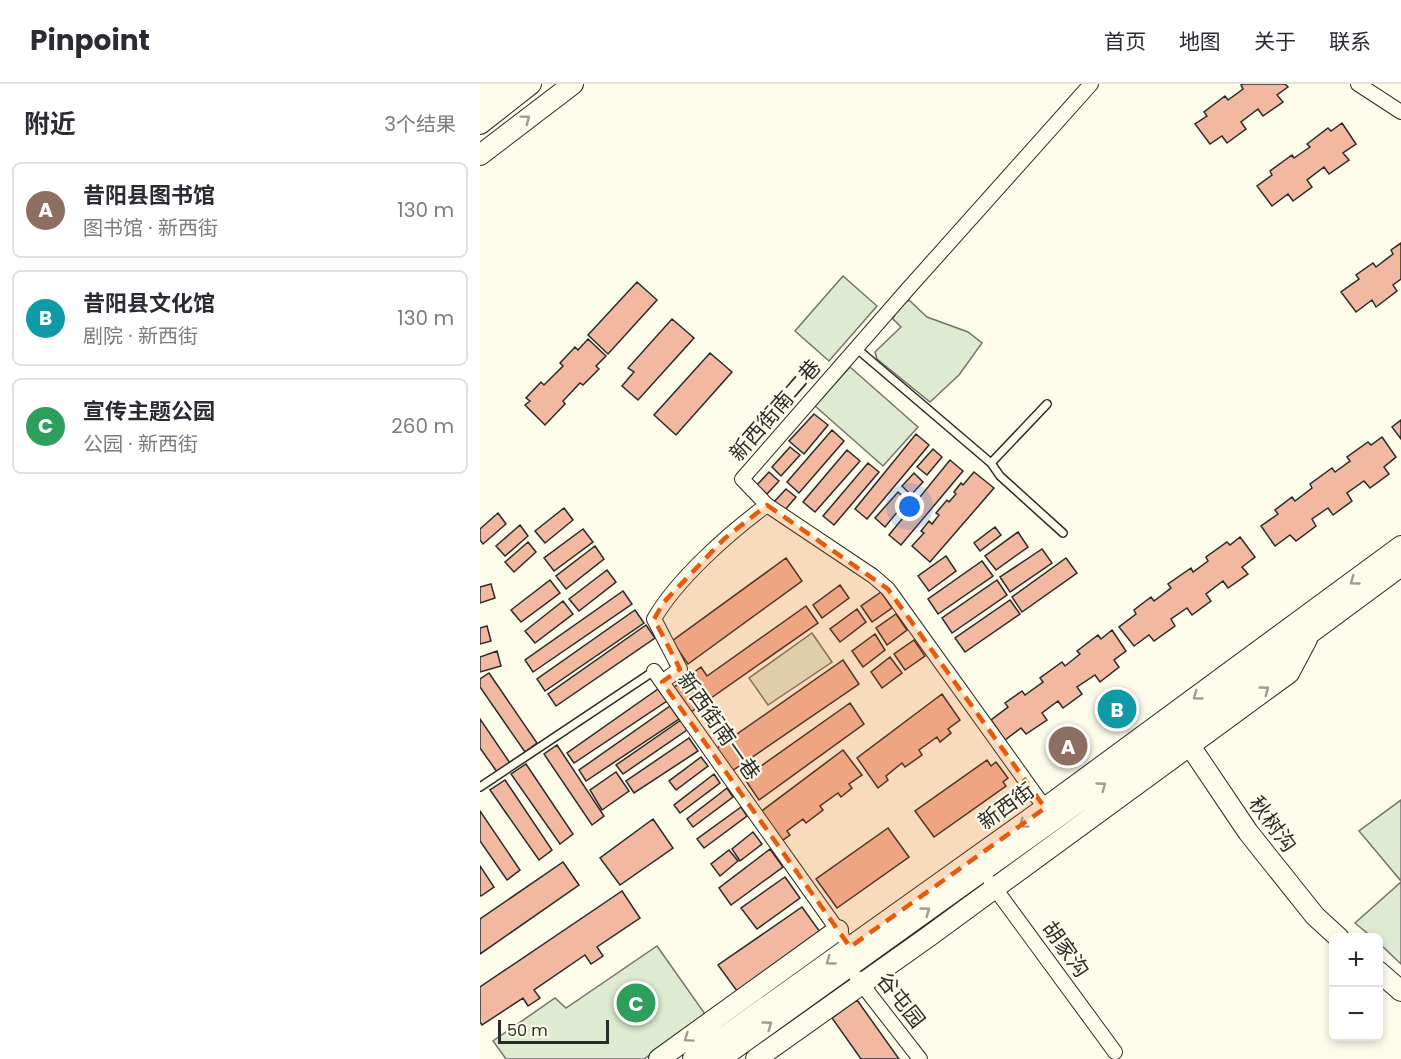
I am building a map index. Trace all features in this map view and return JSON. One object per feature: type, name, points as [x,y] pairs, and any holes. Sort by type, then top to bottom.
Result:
[{"type":"main road","points":[[480,87],[484,84]]},
{"type":"main road","points":[[480,106],[510,84]]},
{"type":"main road","points":[[480,124],[531,84]]},
{"type":"main road","points":[[480,155],[573,84]]},
{"type":"main road","name":"新西街","points":[[729,1051],[850,947],[1045,808],[1401,546]]},
{"type":"main road","name":"新西街","points":[[693,1059],[729,1051],[982,872],[1184,738],[1311,633],[1401,566]]},
{"type":"main road","points":[[756,1059],[994,888],[1184,738]]},
{"type":"main road","name":"秋树沟","points":[[1184,738],[1248,832],[1315,916],[1334,933]]},
{"type":"main road","points":[[659,1059],[838,930]]},
{"type":"main road","points":[[1383,975],[1401,991]]},
{"type":"main road","points":[[713,1021],[729,1051]]},
{"type":"street","name":"新西街南二巷","points":[[1045,808],[888,589],[873,576],[767,505],[742,479],[1091,84]]},
{"type":"street","points":[[1358,84],[1401,112]]},
{"type":"street","points":[[658,677],[680,669],[654,619],[664,602],[724,539],[767,505]]},
{"type":"street","name":"新西街南一巷","points":[[658,677],[850,947]]},
{"type":"street","name":"胡家沟","points":[[982,872],[1115,1052]]},
{"type":"street","name":"谷屯园","points":[[848,967],[920,1059]]},
{"type":"lane","points":[[856,348],[991,463],[1000,476],[1063,533]]},
{"type":"lane","points":[[991,463],[1047,404]]},
{"type":"lane","name":"新西街南一巷","points":[[480,787],[658,677]]},
{"type":"highlighted area","points":[[767,505],[888,589],[1045,808],[850,947],[662,682],[680,669],[654,619],[664,602],[724,539]]},
{"type":"green space","points":[[843,276],[877,306],[829,361],[795,331]]},
{"type":"green space","points":[[909,300],[927,317],[968,332],[982,343],[959,375],[930,402],[877,359],[875,352],[901,327],[893,319],[898,307]]},
{"type":"green space","points":[[850,367],[918,427],[883,466],[815,406]]},
{"type":"green space","points":[[812,633],[832,662],[768,705],[749,678]]},
{"type":"green space","points":[[1401,800],[1401,881],[1359,831]]},
{"type":"green space","points":[[1401,882],[1401,964],[1383,947],[1383,933],[1367,933],[1355,923]]},
{"type":"green space","points":[[657,946],[705,1014],[644,1059],[506,1059],[493,1041],[555,998],[566,1008]]},
{"type":"building","points":[[1285,84],[1288,87],[1277,95],[1283,102],[1263,116],[1258,109],[1241,122],[1246,129],[1227,143],[1222,136],[1210,144],[1195,124],[1207,116],[1204,112],[1225,96],[1228,100],[1243,89],[1241,85]]},
{"type":"building","points":[[1342,123],[1356,144],[1343,153],[1349,160],[1329,174],[1324,167],[1307,180],[1312,187],[1293,201],[1288,194],[1272,206],[1257,186],[1272,175],[1270,171],[1292,155],[1294,158],[1310,147],[1307,144],[1328,128],[1331,131]]},
{"type":"building","points":[[1401,243],[1401,279],[1393,285],[1397,291],[1376,307],[1372,300],[1356,312],[1341,292],[1359,279],[1356,275],[1373,263],[1376,267],[1393,254],[1391,250]]},
{"type":"building","points":[[637,282],[657,300],[608,354],[588,335]]},
{"type":"building","points":[[672,319],[694,338],[638,400],[622,386],[634,372],[628,368]]},
{"type":"building","points":[[588,339],[606,356],[596,366],[599,369],[583,385],[580,383],[563,401],[565,404],[545,425],[525,405],[530,401],[526,398],[541,382],[544,385],[563,366],[560,363],[575,347],[578,350]]},
{"type":"building","points":[[710,353],[732,372],[676,435],[654,415]]},
{"type":"building","points":[[814,414],[828,425],[804,454],[789,441]]},
{"type":"building","points":[[1401,420],[1401,439],[1392,427]]},
{"type":"building","points":[[832,430],[844,441],[799,493],[787,482]]},
{"type":"building","points":[[916,434],[929,445],[867,519],[855,509]]},
{"type":"building","points":[[1382,437],[1396,457],[1384,467],[1389,474],[1370,488],[1364,481],[1347,493],[1352,501],[1333,515],[1328,508],[1312,519],[1316,526],[1296,541],[1290,535],[1275,546],[1261,526],[1278,514],[1275,510],[1292,497],[1295,501],[1312,488],[1310,484],[1332,468],[1335,472],[1350,461],[1347,457],[1368,442],[1371,445]]},
{"type":"building","points":[[790,447],[800,455],[781,476],[772,467]]},
{"type":"building","points":[[933,449],[942,457],[927,475],[917,467]]},
{"type":"building","points":[[847,450],[860,461],[815,512],[803,502]]},
{"type":"building","points":[[950,460],[963,471],[901,545],[889,535]]},
{"type":"building","points":[[868,463],[879,472],[834,525],[823,516]]},
{"type":"building","points":[[769,472],[779,481],[767,494],[757,485]]},
{"type":"building","points":[[974,472],[994,488],[930,562],[912,546],[924,533],[921,531],[929,521],[932,524],[939,515],[936,513],[947,500],[949,502],[956,494],[954,492],[961,483],[963,485]]},
{"type":"building","points":[[914,473],[923,482],[911,495],[902,486]]},
{"type":"building","points":[[786,489],[796,497],[784,511],[774,502]]},
{"type":"building","points":[[898,492],[907,500],[885,527],[875,518]]},
{"type":"building","points":[[564,508],[573,520],[545,543],[535,531]]},
{"type":"building","points":[[498,513],[506,524],[483,544],[480,540],[480,529]]},
{"type":"building","points":[[520,525],[528,536],[505,556],[496,546]]},
{"type":"building","points":[[995,527],[1001,535],[980,551],[974,543]]},
{"type":"building","points":[[583,529],[593,542],[554,571],[544,558]]},
{"type":"building","points":[[1018,532],[1028,547],[996,570],[985,556]]},
{"type":"building","points":[[1240,537],[1255,557],[1242,567],[1248,574],[1228,588],[1223,581],[1206,594],[1211,601],[1192,615],[1187,608],[1171,619],[1175,626],[1154,641],[1149,635],[1134,646],[1119,627],[1136,614],[1134,610],[1151,597],[1154,601],[1171,588],[1168,584],[1191,568],[1193,572],[1208,561],[1206,557],[1227,542],[1230,545]]},
{"type":"building","points":[[528,542],[536,552],[514,572],[505,562]]},
{"type":"building","points":[[595,546],[604,559],[566,589],[556,576]]},
{"type":"building","points":[[1042,549],[1052,563],[1010,592],[1000,577]]},
{"type":"building","points":[[946,556],[956,571],[929,591],[918,576]]},
{"type":"building","points":[[786,558],[802,581],[688,664],[672,641]]},
{"type":"building","points":[[1066,558],[1077,573],[1022,612],[1012,597]]},
{"type":"building","points":[[982,561],[993,576],[938,614],[928,599]]},
{"type":"building","points":[[607,570],[616,582],[579,611],[569,599]]},
{"type":"building","points":[[550,580],[560,593],[521,622],[511,610]]},
{"type":"building","points":[[997,580],[1007,595],[952,633],[942,618]]},
{"type":"building","points":[[491,584],[495,598],[480,603],[480,587]]},
{"type":"building","points":[[840,585],[849,598],[822,618],[813,605]]},
{"type":"building","points":[[623,591],[632,604],[533,672],[525,660]]},
{"type":"building","points":[[881,592],[892,608],[872,622],[861,606]]},
{"type":"building","points":[[1010,600],[1020,614],[965,652],[955,638]]},
{"type":"building","points":[[563,601],[573,614],[535,643],[525,631]]},
{"type":"building","points":[[806,606],[818,623],[691,712],[673,688],[701,667],[707,676]]},
{"type":"building","points":[[857,609],[866,622],[840,642],[830,629]]},
{"type":"building","points":[[635,610],[644,623],[545,691],[537,679]]},
{"type":"building","points":[[896,614],[907,630],[887,645],[876,628]]},
{"type":"building","points":[[646,625],[655,638],[556,706],[548,694]]},
{"type":"building","points":[[487,626],[491,641],[480,644],[480,628]]},
{"type":"building","points":[[1112,630],[1126,651],[1114,660],[1119,667],[1100,682],[1095,675],[1077,687],[1082,694],[1063,708],[1058,701],[1042,713],[1047,720],[1026,734],[1021,728],[1005,740],[991,720],[1008,707],[1005,703],[1022,691],[1025,695],[1043,682],[1040,678],[1062,662],[1065,666],[1080,654],[1077,651],[1098,635],[1101,639]]},
{"type":"building","points":[[875,634],[885,650],[863,667],[852,651]]},
{"type":"building","points":[[914,640],[925,656],[905,670],[894,654]]},
{"type":"building","points":[[497,651],[501,666],[480,672],[480,657]]},
{"type":"building","points":[[890,657],[902,673],[882,688],[871,672]]},
{"type":"building","points":[[843,660],[859,684],[732,771],[717,748]]},
{"type":"building","points":[[489,673],[537,743],[525,752],[480,687],[480,679]]},
{"type":"building","points":[[658,689],[667,701],[574,763],[567,753]]},
{"type":"building","points":[[942,694],[960,720],[948,729],[951,733],[940,742],[937,737],[919,750],[922,755],[905,767],[902,763],[886,776],[888,780],[878,788],[857,758]]},
{"type":"building","points":[[850,703],[864,724],[759,800],[744,778]]},
{"type":"building","points":[[670,706],[679,719],[586,781],[579,770]]},
{"type":"building","points":[[480,719],[510,763],[497,772],[480,748]]},
{"type":"building","points":[[681,720],[687,730],[623,774],[616,765]]},
{"type":"building","points":[[689,738],[698,751],[634,793],[626,781]]},
{"type":"building","points":[[557,745],[604,816],[592,825],[544,754]]},
{"type":"building","points":[[843,750],[862,775],[849,784],[852,788],[841,797],[838,793],[820,806],[823,810],[806,823],[803,819],[787,831],[790,835],[779,843],[759,813]]},
{"type":"building","points":[[701,757],[708,766],[676,790],[669,781]]},
{"type":"building","points":[[987,760],[991,766],[996,762],[1008,778],[1003,782],[1006,786],[934,837],[915,811]]},
{"type":"building","points":[[526,764],[573,834],[560,844],[511,774]]},
{"type":"building","points":[[616,772],[629,791],[602,810],[590,790]]},
{"type":"building","points":[[714,774],[720,783],[680,813],[674,805]]},
{"type":"building","points":[[505,780],[552,850],[539,860],[490,790]]},
{"type":"building","points":[[727,788],[733,797],[693,827],[687,819]]},
{"type":"building","points":[[741,807],[747,816],[704,848],[697,839]]},
{"type":"building","points":[[480,811],[520,870],[507,880],[480,841]]},
{"type":"building","points":[[653,819],[673,848],[620,885],[600,858]]},
{"type":"building","points":[[888,828],[909,857],[837,908],[816,879]]},
{"type":"building","points":[[753,832],[762,844],[740,861],[732,849]]},
{"type":"building","points":[[770,849],[783,867],[731,905],[719,888]]},
{"type":"building","points":[[729,850],[738,861],[720,876],[711,864]]},
{"type":"building","points":[[563,862],[579,885],[480,954],[480,919]]},
{"type":"building","points":[[480,866],[494,887],[481,896],[480,895]]},
{"type":"building","points":[[785,877],[800,898],[757,929],[741,908]]},
{"type":"building","points":[[622,891],[640,918],[597,947],[603,956],[591,964],[585,955],[534,990],[540,998],[528,1006],[523,998],[482,1025],[480,1022],[480,987]]},
{"type":"building","points":[[802,907],[820,932],[737,991],[718,965]]},
{"type":"building","points":[[857,1000],[899,1059],[861,1059],[832,1018]]},
{"type":"place","name":"昔阳县文化馆","points":[[1117,709]]},
{"type":"place","name":"昔阳县图书馆","points":[[1068,746]]},
{"type":"place","name":"宣传主题公园","points":[[636,1003]]}]
